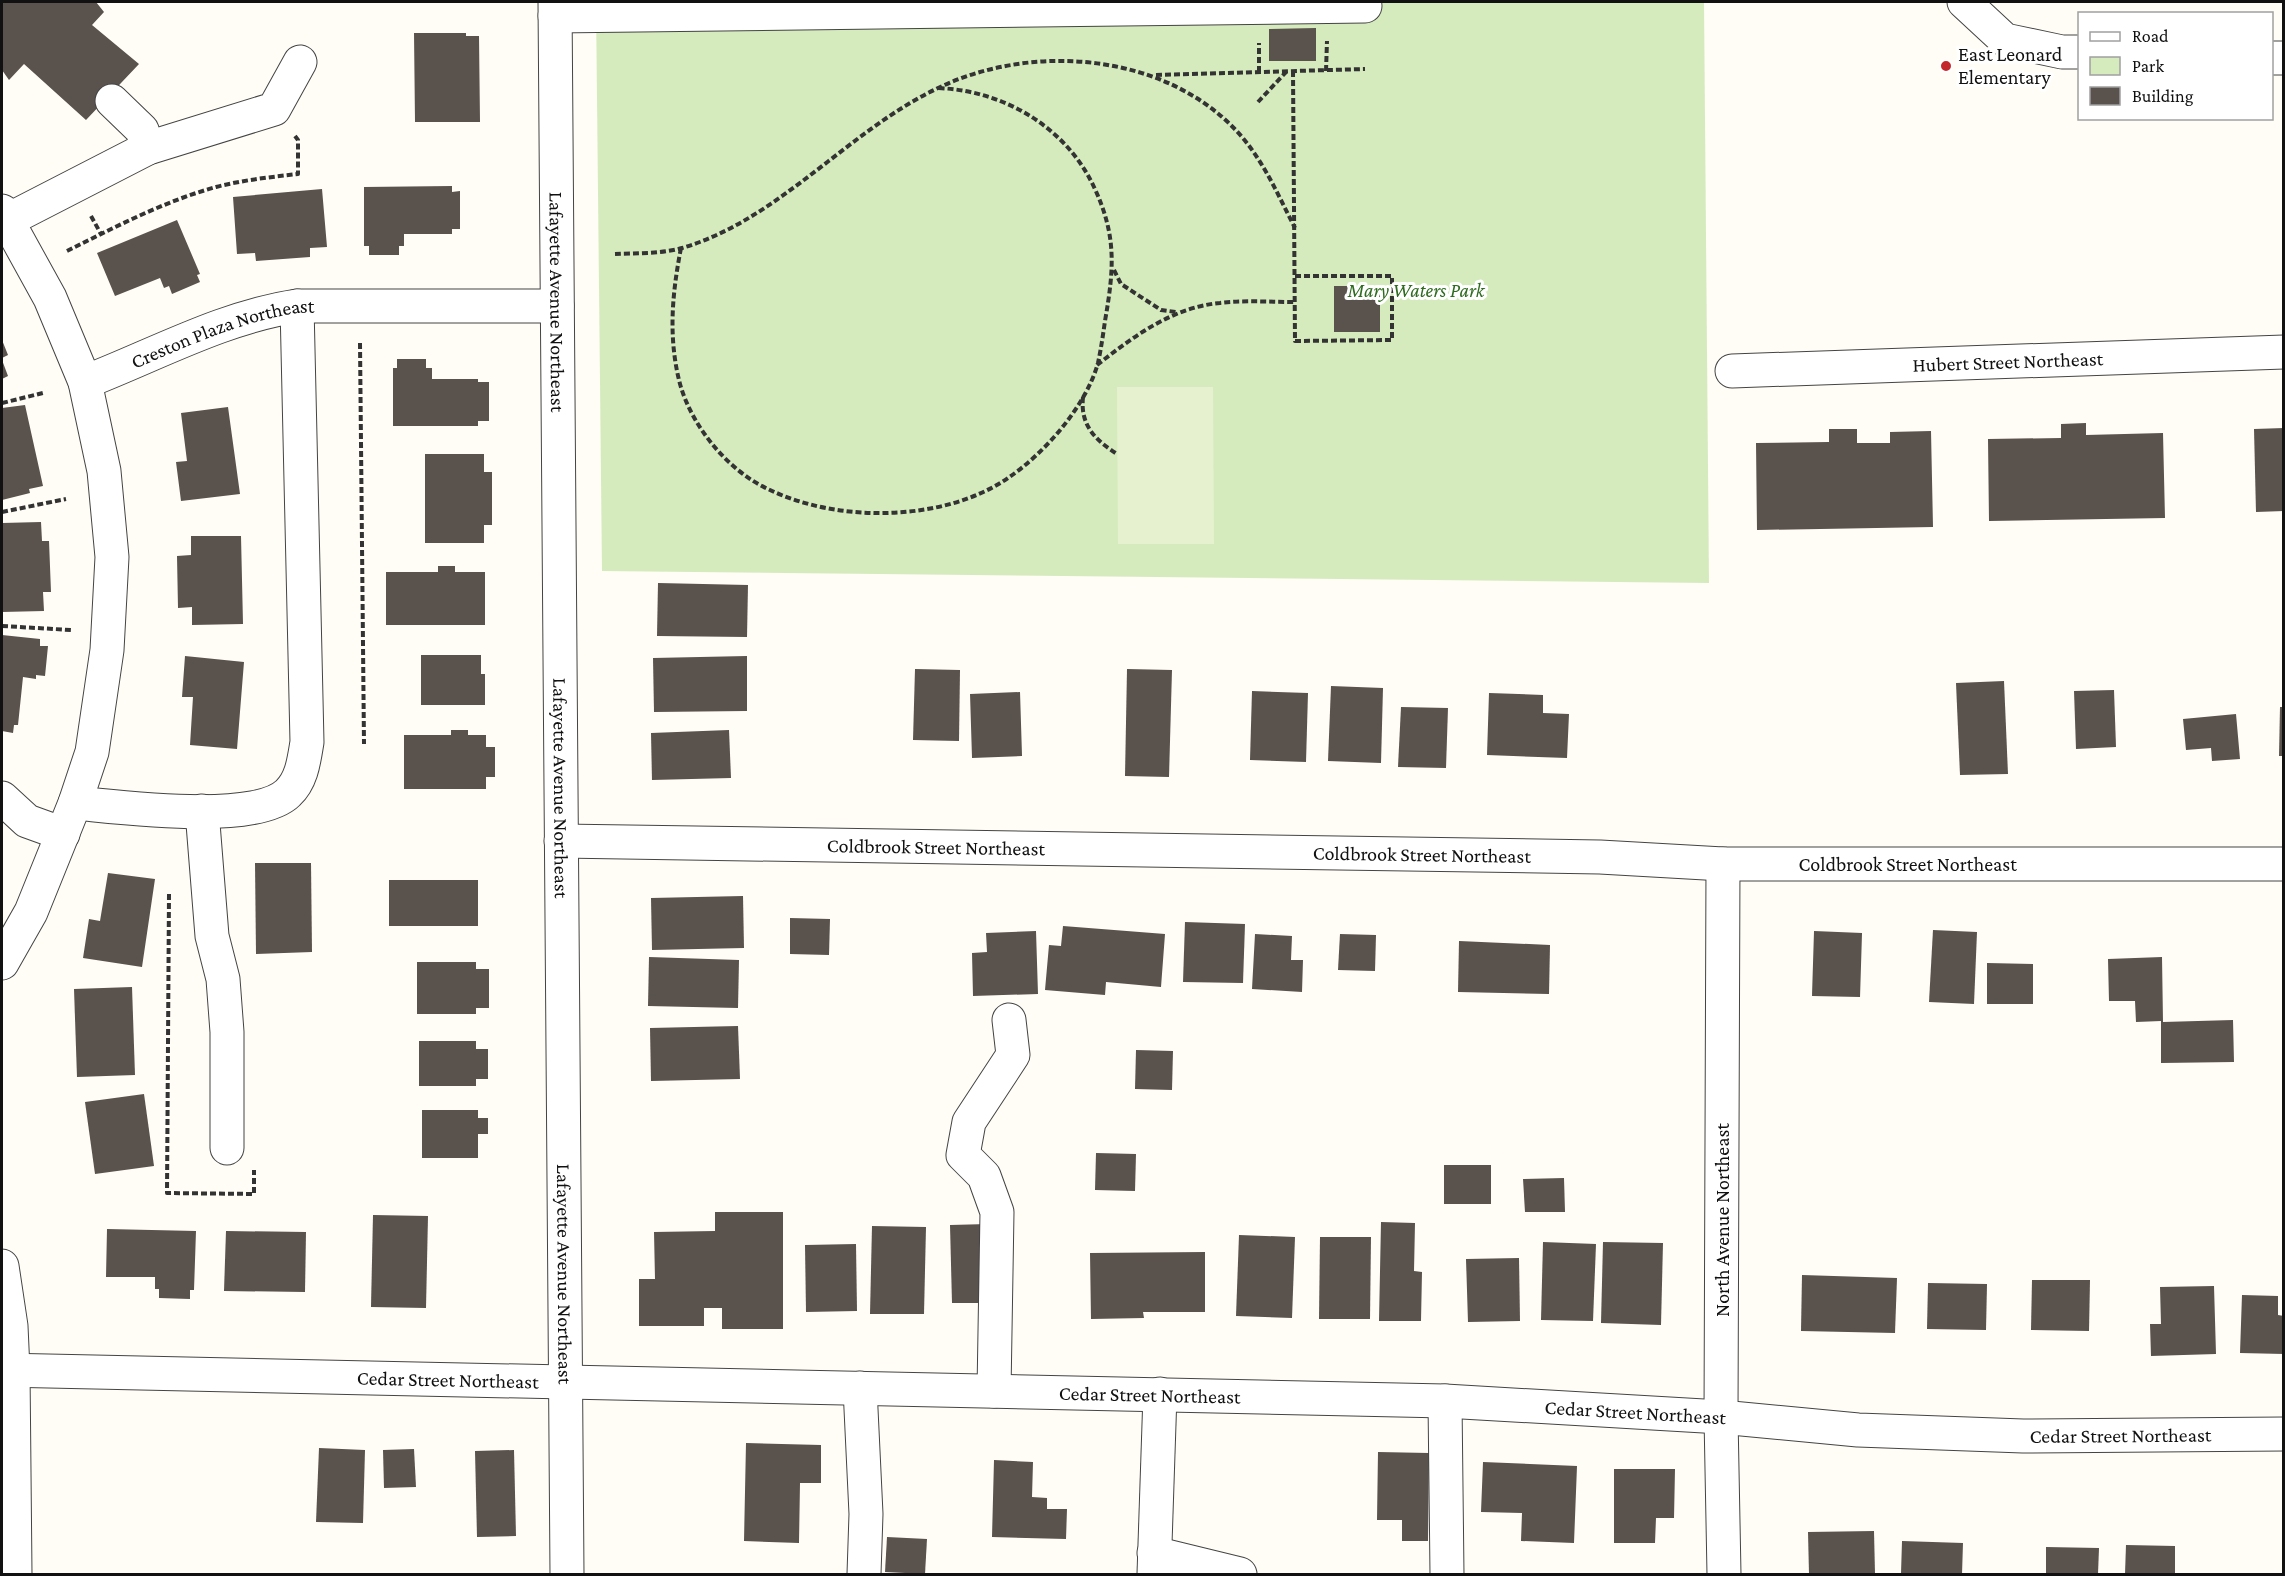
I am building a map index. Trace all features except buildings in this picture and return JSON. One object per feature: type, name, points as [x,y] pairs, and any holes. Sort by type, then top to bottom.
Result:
[{"type":"street","points":[[1964,2],[2005,40],[2062,52],[2078,52]]},
{"type":"street","points":[[555,9],[1365,6]]},
{"type":"street","name":"Lafayette Avenue Northeast","points":[[555,9],[567,1575]]},
{"type":"street","points":[[2,963],[31,912],[75,803],[92,752],[105,662],[112,557],[104,471],[86,382],[50,298],[5,215],[148,148],[274,110],[300,62]]},
{"type":"street","points":[[112,100],[141,130],[148,148]]},
{"type":"street","points":[[75,803],[202,811],[248,810],[268,805],[289,793],[303,770],[307,742],[297,306]]},
{"type":"street","name":"Creston Plaza Northeast","points":[[86,382],[238,319],[268,310],[297,306],[557,306]]},
{"type":"street","name":"Hubert Street Northeast","points":[[1732,371],[2283,352]]},
{"type":"street","points":[[2,798],[27,821],[63,834]]},
{"type":"street","points":[[202,811],[212,936],[223,979],[227,1032],[227,1148]]},
{"type":"street","name":"Coldbrook Street Northeast","points":[[561,841],[1600,857],[1723,864],[2283,864]]},
{"type":"street","name":"North Avenue Northeast","points":[[1723,864],[1721,1417],[1724,1575]]},
{"type":"street","points":[[994,1390],[997,1212],[984,1176],[963,1155],[969,1122],[1013,1055],[1009,1020]]},
{"type":"street","points":[[2,1266],[11,1326],[7,1370],[15,1575]]},
{"type":"street","name":"Cedar Street Northeast","points":[[7,1370],[1445,1401],[1721,1417],[1858,1430],[2011,1435],[2283,1434]]},
{"type":"street","points":[[860,1388],[866,1514],[864,1575]]},
{"type":"street","points":[[1160,1394],[1154,1564],[1240,1575]]},
{"type":"street","points":[[1445,1401],[1447,1575]]},
{"type":"path","points":[[615,255],[681,248],[742,221],[876,125],[937,88],[976,74],[1011,66],[1046,62],[1089,63],[1152,75],[1203,101],[1225,119],[1260,161],[1294,228]]},
{"type":"path","points":[[1152,75],[1365,69]]},
{"type":"path","points":[[1258,102],[1287,71]]},
{"type":"path","points":[[1293,71],[1295,341],[1392,340],[1392,276],[1295,276]]},
{"type":"path","points":[[681,248],[674,281],[671,314],[680,386],[694,418],[716,448],[737,469],[767,489],[798,502],[834,510],[887,513],[931,508],[974,496],[1008,478],[1037,454],[1061,429],[1083,396],[1098,364],[1113,266],[1109,230],[1102,204],[1090,180],[1076,156],[1058,136],[1035,118],[981,94],[959,88],[937,88]]},
{"type":"path","points":[[67,251],[176,201],[216,187],[259,178],[298,174],[297,140],[274,110]]},
{"type":"path","points":[[1113,266],[1121,284],[1161,310],[1171,312],[1219,303],[1295,302]]},
{"type":"path","points":[[1098,364],[1163,319],[1183,311]]},
{"type":"path","points":[[360,343],[364,744]]},
{"type":"path","points":[[2,403],[42,393]]},
{"type":"path","points":[[1083,396],[1083,417],[1087,428],[1095,438],[1117,454]]},
{"type":"path","points":[[2,512],[66,499]]},
{"type":"path","points":[[2,626],[70,630]]},
{"type":"green space","name":"Mary Waters Park","points":[[596,2],[1704,2],[1709,583],[602,571]]},
{"type":"green space","points":[[1117,387],[1213,387],[1214,544],[1118,544]]},
{"type":"place","name":"East Leonard Elementary","points":[[1946,66]]}]
